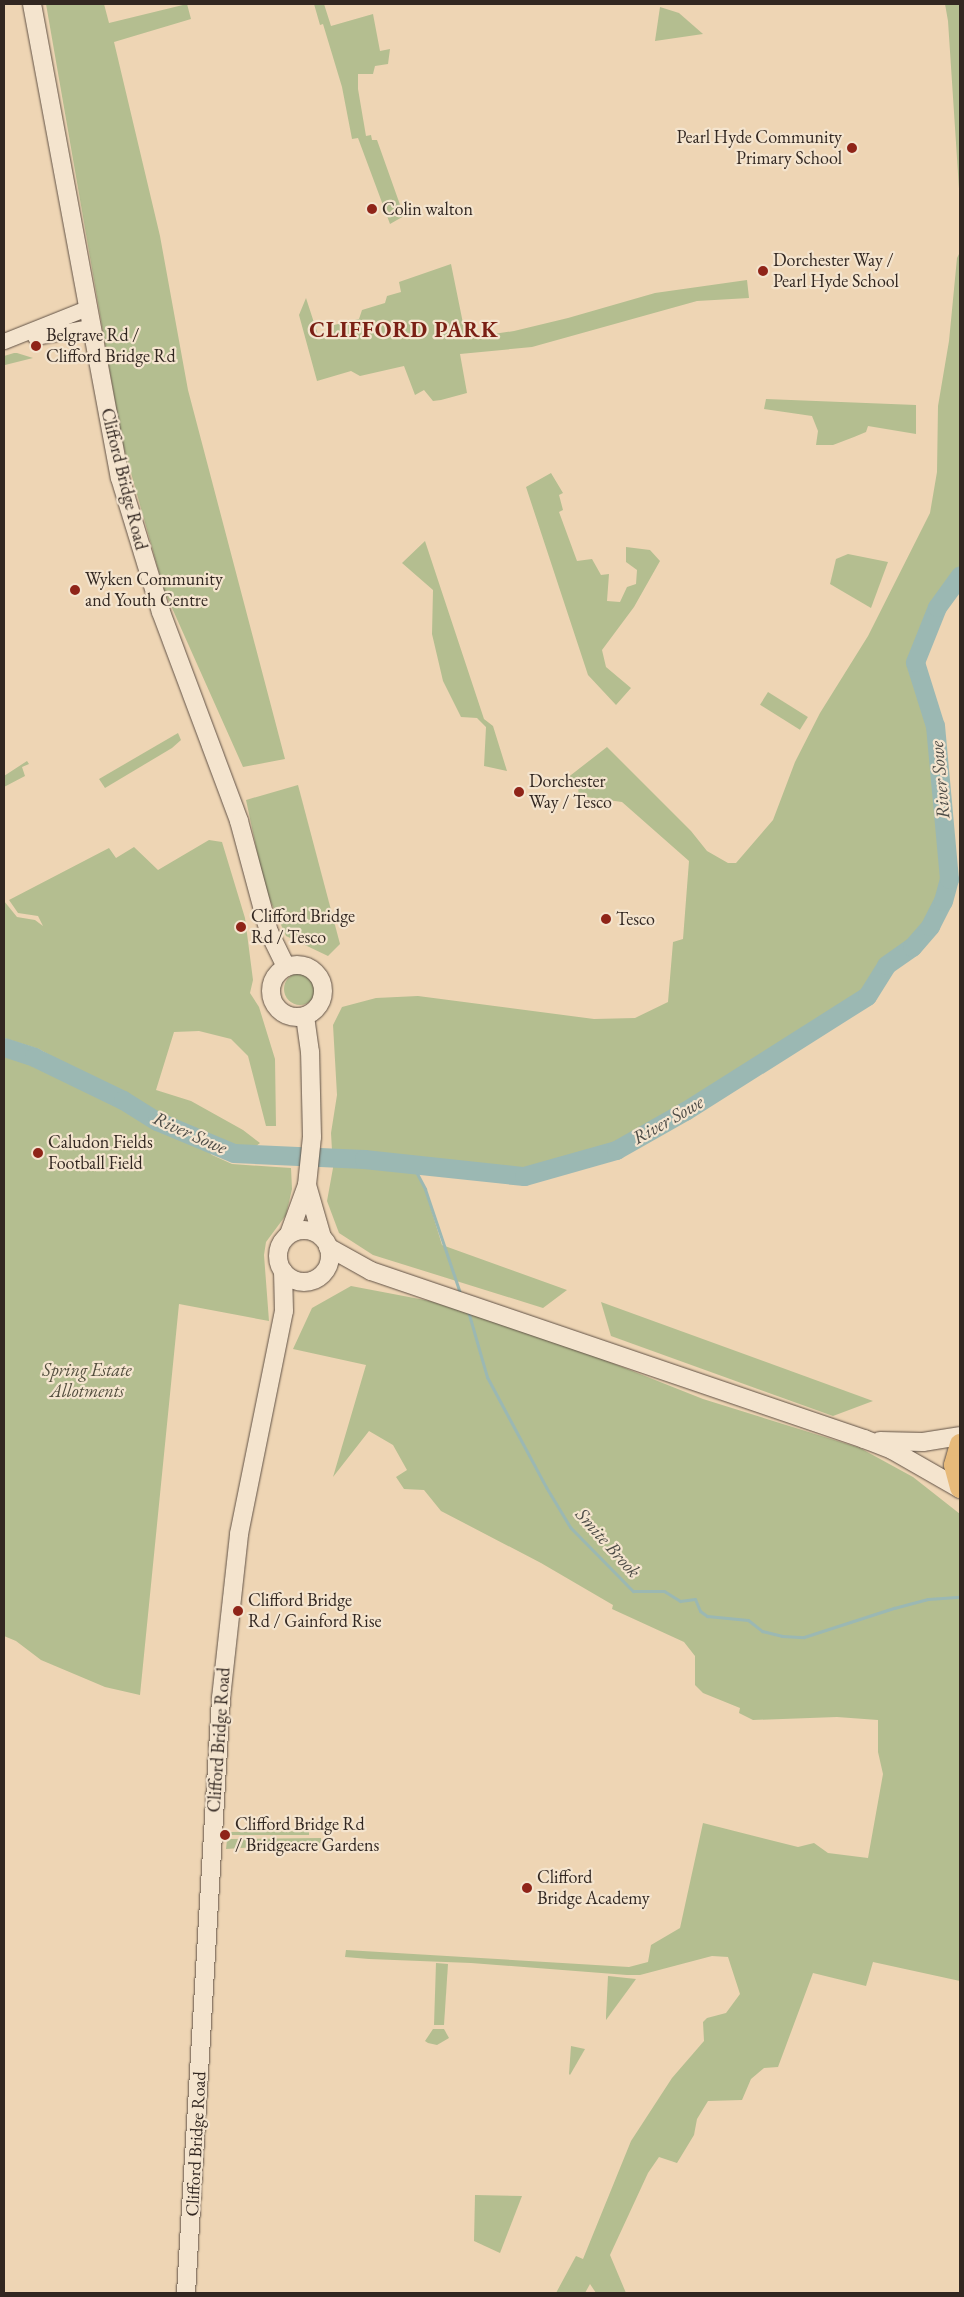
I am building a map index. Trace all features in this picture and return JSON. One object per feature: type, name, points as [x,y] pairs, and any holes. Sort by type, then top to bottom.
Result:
[{"type":"highway","points":[[960,1444],[954,1465],[960,1488]]},
{"type":"main road","name":"Clifford Bridge Road","points":[[32,4],[90,328],[120,478],[136,537],[161,612],[239,821],[269,932],[286,966]]},
{"type":"main road","points":[[286,966],[306,966],[317,974],[322,984],[321,1002],[316,1011],[305,1016],[284,1014],[273,1003],[272,980],[286,966]]},
{"type":"main road","points":[[305,1016],[310,1052],[312,1136],[307,1176],[290,1234],[279,1250],[283,1270],[296,1280],[340,1270],[371,1271]]},
{"type":"main road","points":[[284,1311],[319,1276],[330,1259],[307,1176]]},
{"type":"main road","points":[[290,1234],[307,1230],[371,1271],[864,1439],[892,1450],[960,1488]]},
{"type":"main road","name":"Clifford Bridge Road","points":[[186,2293],[194,2204],[216,1767],[228,1624],[246,1490],[284,1311],[283,1270]]},
{"type":"main road","points":[[864,1439],[901,1443],[960,1436]]},
{"type":"street","points":[[4,342],[87,308]]},
{"type":"street","points":[[4,342],[90,328]]},
{"type":"green space","points":[[46,4],[104,4],[109,23],[187,4],[191,19],[114,42],[160,236],[188,390],[285,759],[243,767],[164,590],[122,441]]},
{"type":"green space","points":[[314,4],[324,4],[331,26],[373,14],[380,51],[390,49],[388,64],[375,66],[373,74],[358,74],[358,89],[366,136],[371,135],[372,140],[377,140],[404,216],[390,224],[358,138],[352,139],[342,87],[323,24],[320,25]]},
{"type":"green space","points":[[945,4],[960,4],[960,204],[948,21]]},
{"type":"green space","points":[[660,7],[679,13],[703,34],[655,41]]},
{"type":"green space","points":[[960,252],[960,587],[932,627],[923,656],[936,703],[955,875],[952,897],[931,936],[908,958],[890,969],[884,984],[865,1002],[835,1024],[738,1086],[614,1159],[524,1176],[413,1166],[425,1189],[442,1245],[567,1290],[543,1308],[373,1255],[339,1233],[327,1201],[333,1168],[331,1133],[337,1095],[333,1025],[342,1007],[376,998],[418,996],[594,1019],[635,1018],[668,1002],[673,942],[683,939],[689,861],[622,802],[579,796],[577,780],[562,782],[607,747],[691,831],[707,851],[728,863],[736,863],[773,820],[795,762],[820,713],[868,636],[930,513],[937,472],[938,406],[949,341],[957,258]]},
{"type":"green space","points":[[451,264],[466,338],[514,331],[655,293],[747,280],[749,298],[697,301],[532,347],[460,354],[467,393],[441,400],[433,401],[424,390],[415,395],[404,366],[360,376],[351,371],[317,381],[299,315],[306,298],[319,338],[333,334],[334,325],[359,319],[362,310],[385,303],[387,296],[401,292],[399,282]]},
{"type":"green space","points":[[14,353],[33,358],[5,365],[4,356]]},
{"type":"green space","points":[[766,399],[916,405],[916,434],[868,426],[866,432],[833,445],[816,445],[818,431],[812,416],[764,409]]},
{"type":"green space","points":[[551,473],[563,493],[559,495],[563,510],[559,512],[577,561],[592,559],[601,575],[609,574],[607,601],[620,602],[627,587],[636,584],[637,570],[626,562],[626,547],[650,550],[660,561],[634,607],[602,650],[606,667],[631,688],[616,705],[588,675],[526,487]]},
{"type":"green space","points":[[425,541],[484,719],[493,726],[507,771],[484,766],[486,727],[477,718],[461,717],[443,681],[432,634],[433,590],[402,563]]},
{"type":"green space","points":[[848,554],[888,562],[871,608],[830,584],[836,559]]},
{"type":"green space","points":[[768,692],[808,717],[800,730],[760,705]]},
{"type":"green space","points":[[178,733],[181,740],[172,748],[105,788],[99,779]]},
{"type":"green space","points":[[27,761],[29,764],[22,767],[25,776],[4,787],[4,776]]},
{"type":"green space","points":[[298,785],[340,944],[328,956],[286,936],[265,889],[246,800]]},
{"type":"green space","points":[[209,840],[222,842],[245,918],[253,980],[250,993],[259,1007],[275,1059],[276,1126],[266,1126],[248,1056],[231,1039],[199,1031],[174,1032],[156,1090],[191,1101],[243,1130],[260,1143],[255,1147],[225,1145],[149,1112],[39,1049],[4,1038],[4,901],[17,917],[35,920],[43,926],[38,916],[18,913],[9,900],[109,848],[116,858],[134,847],[158,870]]},
{"type":"green space","points":[[300,973],[306,974],[311,978],[315,983],[315,995],[311,1000],[306,1004],[300,1005],[294,1004],[289,1000],[285,995],[284,989],[285,983],[289,978],[294,974]]},
{"type":"green space","name":"Spring Estate Allotments","points":[[4,1054],[80,1087],[168,1135],[199,1144],[212,1155],[232,1164],[291,1168],[292,1189],[286,1215],[266,1242],[264,1255],[269,1321],[179,1304],[140,1695],[105,1687],[41,1660],[16,1641],[4,1636]]},
{"type":"green space","points":[[351,1286],[430,1301],[577,1349],[703,1399],[860,1448],[913,1477],[960,1514],[960,1981],[873,1962],[866,1986],[813,1973],[778,2067],[764,2068],[751,2079],[742,2100],[708,2101],[697,2119],[694,2135],[677,2163],[659,2157],[648,2173],[610,2255],[626,2293],[596,2293],[590,2284],[585,2293],[556,2293],[576,2256],[583,2259],[631,2141],[672,2078],[704,2041],[703,2022],[707,2018],[726,2013],[740,1994],[728,1957],[712,1956],[640,1975],[627,1975],[471,1963],[345,1957],[346,1950],[629,1967],[648,1962],[651,1945],[680,1928],[703,1823],[798,1847],[814,1843],[828,1853],[868,1858],[883,1774],[878,1752],[878,1720],[837,1717],[753,1720],[739,1713],[740,1708],[703,1693],[695,1685],[695,1656],[684,1642],[612,1609],[613,1605],[541,1563],[441,1511],[424,1490],[404,1489],[396,1477],[407,1470],[393,1445],[369,1431],[333,1477],[366,1365],[293,1349],[312,1308]]},
{"type":"green space","points":[[601,1302],[873,1401],[833,1416],[611,1336]]},
{"type":"green space","points":[[309,1831],[309,1835],[227,1835],[229,1832]]},
{"type":"green space","points":[[321,1838],[321,1843],[226,1849],[227,1840],[230,1839]]},
{"type":"green space","points":[[436,1963],[448,1964],[444,2025],[434,2025]]},
{"type":"green space","points":[[608,1976],[636,1979],[606,2020],[606,2016]]},
{"type":"green space","points":[[433,2029],[444,2029],[449,2038],[437,2045],[428,2043],[425,2041]]},
{"type":"green space","points":[[571,2046],[585,2049],[570,2075],[569,2074]]},
{"type":"green space","points":[[475,2195],[522,2196],[500,2253],[474,2241]]},
{"type":"waterway","name":"River Sowe","points":[[4,1047],[34,1057],[123,1100],[157,1121],[234,1153],[364,1159],[524,1176],[616,1150],[685,1111],[867,996],[886,965],[912,947],[930,926],[943,901],[949,879],[935,726],[915,662],[937,607],[960,575]]},
{"type":"waterway","name":"Smite Brook","points":[[413,1166],[425,1189],[461,1296]]},
{"type":"waterway","name":"Smite Brook","points":[[468,1311],[487,1377],[546,1487],[570,1527],[633,1591],[664,1591],[680,1601],[695,1599],[700,1611],[707,1616],[748,1620],[762,1631],[782,1636],[804,1637],[928,1599],[960,1597]]},
{"type":"place","name":"Pearl Hyde Community Primary School","points":[[852,148]]},
{"type":"place","name":"Colin walton","points":[[372,209]]},
{"type":"place","name":"Dorchester Way / Pearl Hyde School","points":[[763,271]]},
{"type":"place","name":"Belgrave Rd / Clifford Bridge Rd","points":[[36,346]]},
{"type":"place","name":"Wyken Community and Youth Centre","points":[[75,590]]},
{"type":"place","name":"Dorchester Way / Tesco","points":[[519,792]]},
{"type":"place","name":"Tesco","points":[[606,919]]},
{"type":"place","name":"Clifford Bridge Rd / Tesco","points":[[241,927]]},
{"type":"place","name":"Caludon Fields Football Field","points":[[38,1153]]},
{"type":"place","name":"Clifford Bridge Rd / Gainford Rise","points":[[238,1611]]},
{"type":"place","name":"Clifford Bridge Rd / Bridgeacre Gardens","points":[[225,1835]]},
{"type":"place","name":"Clifford Bridge Academy","points":[[527,1888]]},
{"type":"district","name":"CLIFFORD PARK","points":[[404,330]]}]
